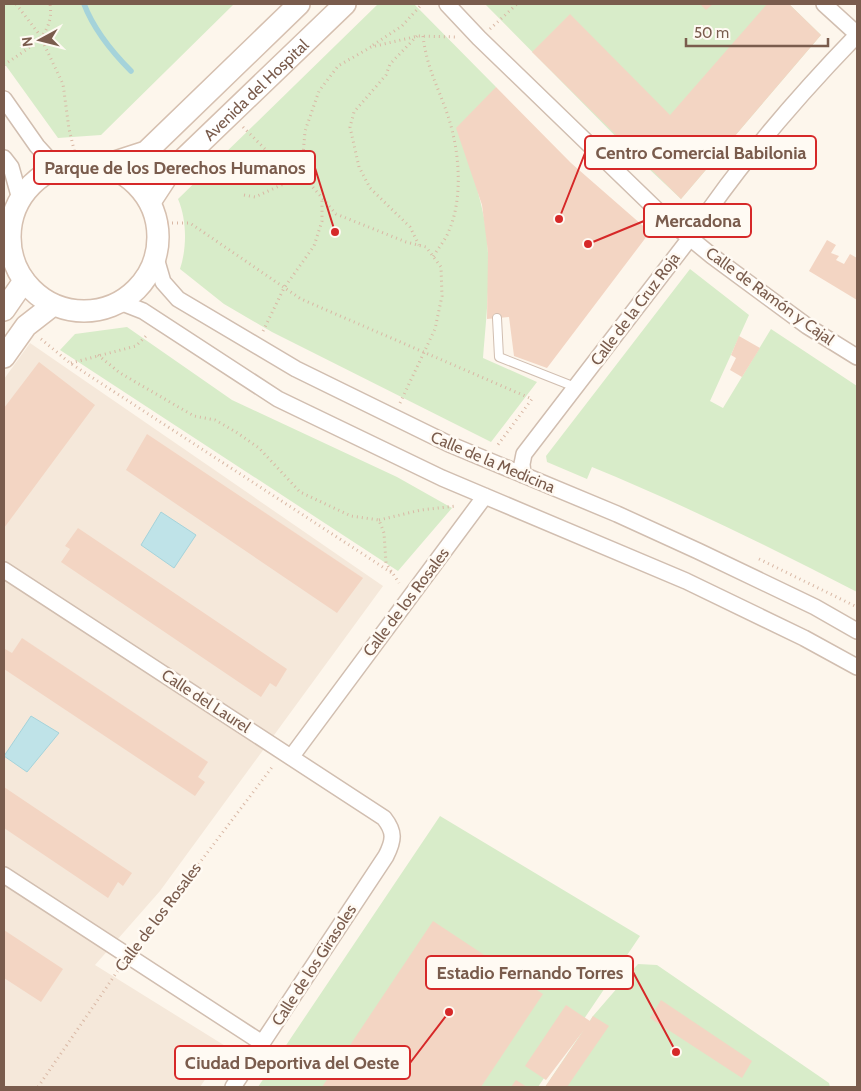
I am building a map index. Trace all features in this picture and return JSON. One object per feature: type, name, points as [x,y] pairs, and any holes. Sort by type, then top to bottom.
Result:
[{"type":"main road","name":"Avenida del Hospital","points":[[106,165],[146,152],[299,4]]},
{"type":"main road","name":"Avenida del Hospital","points":[[150,202],[169,173],[345,4]]},
{"type":"main road","points":[[77,162],[106,165],[132,179],[150,202],[158,229],[156,258],[142,284],[120,302],[92,311],[63,308],[37,295],[24,281],[19,272],[10,244],[13,215],[20,199],[43,175],[56,167],[77,162]]},
{"type":"main road","points":[[4,310],[24,281]]},
{"type":"main road","points":[[4,357],[26,326],[53,304]]},
{"type":"street","name":"Calle de Ramón y Cajal","points":[[447,4],[479,38],[655,208],[690,238],[807,326],[857,356]]},
{"type":"street","points":[[824,4],[857,35]]},
{"type":"street","name":"Calle de la Cruz Roja","points":[[523,475],[522,464],[524,454],[690,238],[771,128],[857,35]]},
{"type":"street","points":[[4,99],[37,146],[56,167]]},
{"type":"street","points":[[4,158],[11,167],[20,199]]},
{"type":"street","name":"Calle de la Medicina","points":[[156,258],[163,282],[178,299],[296,369],[396,410],[449,444],[698,551],[815,607],[857,631]]},
{"type":"street","points":[[120,302],[143,312],[278,398],[442,478],[482,500],[686,581],[804,638],[857,667]]},
{"type":"street","name":"Calle de los Rosales","points":[[288,754],[482,500]]},
{"type":"street","name":"Calle del Laurel","points":[[4,570],[384,818],[392,829],[393,842]]},
{"type":"street","name":"Calle de los Girasoles","points":[[233,1087],[393,842]]},
{"type":"street","points":[[4,875],[262,1043]]},
{"type":"lane","points":[[497,318],[499,357],[575,387]]},
{"type":"path","points":[[16,4],[41,39],[64,84],[69,129],[77,162]]},
{"type":"path","points":[[4,65],[41,39],[50,26],[50,4]]},
{"type":"path","points":[[311,185],[303,155],[305,132],[319,90],[338,66],[402,26],[422,4]]},
{"type":"path","points":[[371,47],[418,36],[479,38],[517,4]]},
{"type":"path","points":[[418,36],[390,64],[386,75],[354,112],[350,127],[359,167],[370,188],[410,227],[419,245]]},
{"type":"path","points":[[423,36],[428,67],[448,115],[454,138],[457,189],[454,214],[446,237],[433,257]]},
{"type":"path","points":[[234,110],[246,132],[311,185],[336,214],[426,247],[441,267],[442,296],[435,329],[396,410]]},
{"type":"path","points":[[244,195],[255,197],[300,176]]},
{"type":"path","points":[[257,346],[284,288],[314,246],[322,221],[322,197]]},
{"type":"path","points":[[157,223],[190,222],[301,299],[532,399],[493,451]]},
{"type":"path","points":[[70,363],[136,346],[161,323]]},
{"type":"path","points":[[26,326],[70,363],[392,573]]},
{"type":"path","points":[[98,355],[120,374],[194,416],[215,420],[236,432],[259,448],[300,492],[351,516],[378,520],[421,510],[482,500]]},
{"type":"path","points":[[396,410],[407,408]]},
{"type":"path","points":[[378,520],[384,533],[386,563],[408,599]]},
{"type":"path","name":"Calle de los Rosales","points":[[38,1087],[128,956],[288,754]]},
{"type":"shaded area","points":[[30,343],[383,586],[160,891],[95,965],[227,1047],[200,1087],[4,1087],[4,379]]},
{"type":"green space","points":[[4,4],[234,4],[101,135],[58,138],[4,63]]},
{"type":"green space","points":[[378,4],[414,4],[496,87],[466,152],[481,204],[487,242],[488,300],[483,358],[537,382],[491,442],[272,332],[224,304],[180,269],[184,252],[185,234],[183,216],[178,199]]},
{"type":"green space","points":[[485,4],[789,4],[821,35],[681,199],[631,152]]},
{"type":"green space","points":[[690,269],[749,315],[710,401],[723,408],[771,329],[857,386],[857,592],[726,526],[592,467],[587,479],[547,462],[546,456]]},
{"type":"green space","points":[[127,327],[232,400],[397,477],[452,508],[398,571],[60,350],[75,334]]},
{"type":"green space","points":[[440,816],[640,936],[538,1087],[258,1087]]},
{"type":"green space","points":[[638,964],[657,965],[829,1083],[830,1087],[545,1087],[593,1016]]},
{"type":"water","points":[[161,512],[196,535],[174,568],[141,545]]},
{"type":"water","points":[[31,716],[59,733],[27,772],[4,756]]},
{"type":"building","points":[[700,4],[713,4],[706,10]]},
{"type":"building","points":[[767,4],[789,4],[821,35],[681,199],[532,52],[570,14],[670,115]]},
{"type":"building","points":[[496,87],[571,163],[650,232],[547,368],[514,356],[509,317],[487,319],[488,252],[482,205],[456,128]]},
{"type":"building","points":[[827,240],[836,245],[831,253],[839,256],[836,260],[844,264],[850,254],[857,258],[857,300],[809,271]]},
{"type":"building","points":[[739,336],[760,348],[742,377],[730,370],[736,358],[731,355]]},
{"type":"building","points":[[39,362],[95,405],[4,528],[4,408]]},
{"type":"building","points":[[147,434],[363,578],[337,613],[126,470]]},
{"type":"building","points":[[78,528],[287,669],[276,687],[270,683],[261,697],[61,562],[70,549],[65,546]]},
{"type":"building","points":[[22,638],[208,762],[198,777],[205,782],[195,796],[4,669],[5,649],[12,653]]},
{"type":"building","points":[[4,787],[132,873],[123,886],[118,882],[108,898],[4,828]]},
{"type":"building","points":[[433,921],[543,994],[481,1087],[322,1087]]},
{"type":"building","points":[[4,930],[63,969],[41,1002],[4,978]]},
{"type":"building","points":[[661,1000],[752,1061],[742,1078],[650,1018]]},
{"type":"building","points":[[566,1005],[590,1021],[593,1016],[609,1026],[567,1087],[545,1087],[584,1030],[546,1080],[525,1066]]},
{"type":"building","points":[[516,1080],[527,1087],[511,1087]]},
{"type":"waterway","points":[[84,4],[104,40],[131,71]]},
{"type":"place","name":"Centro Comercial Babilonia","points":[[559,219]]},
{"type":"place","name":"Parque de los Derechos Humanos","points":[[335,232]]},
{"type":"place","name":"Mercadona","points":[[588,244]]},
{"type":"place","name":"Ciudad Deportiva del Oeste","points":[[449,1012]]},
{"type":"place","name":"Estadio Fernando Torres","points":[[676,1052]]}]
